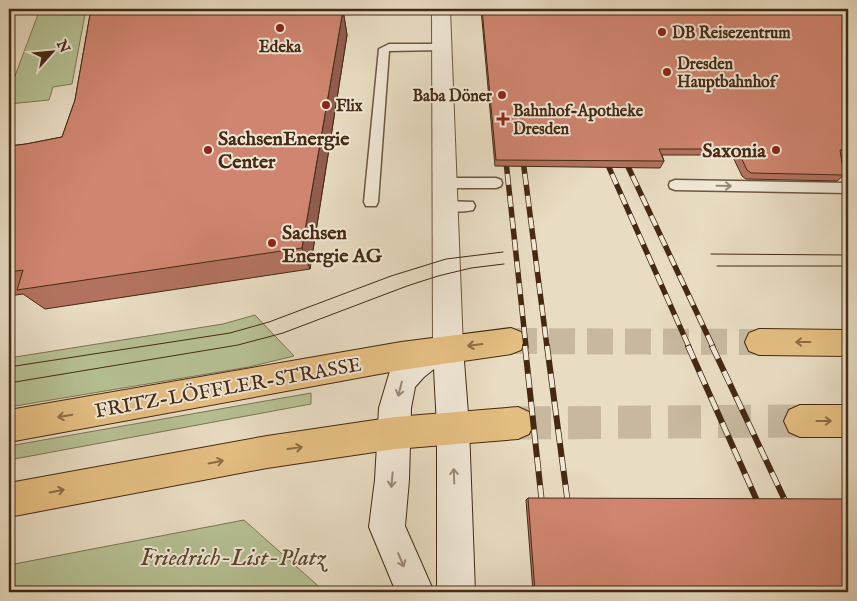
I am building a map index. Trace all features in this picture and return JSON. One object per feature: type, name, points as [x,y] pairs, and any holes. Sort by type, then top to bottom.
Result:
[{"type":"main road","name":"FRITZ-LÖFFLER-STRASSE","points":[[9,426],[448,348],[510,341]]},
{"type":"main road","points":[[759,342],[848,343]]},
{"type":"main road","points":[[800,421],[848,421]]},
{"type":"main road","points":[[9,500],[266,452],[394,433],[518,423]]},
{"type":"street","points":[[442,9],[442,47],[453,198],[448,348],[453,427],[456,592]]},
{"type":"street","points":[[415,592],[387,527],[392,480],[395,408],[401,381],[413,367],[428,356],[448,348]]},
{"type":"lane","points":[[371,202],[384,49],[389,47],[442,47]]},
{"type":"lane","points":[[453,198],[496,183]]},
{"type":"lane","points":[[675,186],[848,188]]},
{"type":"green space","points":[[40,9],[86,9],[72,84],[53,87],[49,100],[9,104],[9,92]]},
{"type":"green space","points":[[255,315],[294,356],[249,367],[9,407],[9,358],[223,324]]},
{"type":"green space","points":[[311,393],[311,404],[9,460],[9,446]]},
{"type":"green space","name":"Friedrich-List-Platz","points":[[244,520],[325,592],[9,592],[9,565]]},
{"type":"building","name":"SachsenEnergie Center","points":[[91,9],[343,10],[302,248],[17,290],[23,270],[9,272],[9,146],[62,137],[75,100]]},
{"type":"building","name":"Dresden Hauptbahnhof","points":[[482,9],[848,9],[848,150],[840,150],[844,175],[751,173],[747,170],[737,149],[659,149],[664,161],[496,160]]},
{"type":"building","points":[[528,498],[848,499],[848,592],[535,592]]},
{"type":"tunnel","points":[[511,341],[759,342]]},
{"type":"tunnel","points":[[518,423],[800,421]]},
{"type":"tram line","points":[[9,367],[230,333],[269,322],[391,276],[446,259],[503,252]]},
{"type":"tram line","points":[[711,254],[848,255]]},
{"type":"tram line","points":[[9,383],[238,345],[283,333],[438,276],[471,268],[504,264]]},
{"type":"tram line","points":[[717,266],[848,266]]},
{"type":"railway","points":[[505,152],[526,347]]},
{"type":"railway","points":[[522,152],[547,347]]},
{"type":"railway","points":[[603,154],[689,347]]},
{"type":"railway","points":[[623,156],[713,347]]},
{"type":"railway","points":[[525,346],[543,513]]},
{"type":"railway","points":[[547,346],[569,512]]},
{"type":"railway","points":[[688,346],[762,512]]},
{"type":"railway","points":[[712,346],[790,511]]},
{"type":"place","name":"Edeka","points":[[280,28]]},
{"type":"place","name":"DB Reisezentrum","points":[[662,32]]},
{"type":"place","name":"Dresden Hauptbahnhof","points":[[667,72]]},
{"type":"place","name":"Baba Döner","points":[[502,95]]},
{"type":"place","name":"Flix","points":[[326,105]]},
{"type":"place","name":"Bahnhof-Apotheke Dresden","points":[[503,119]]},
{"type":"place","name":"SachsenEnergie Center","points":[[208,150]]},
{"type":"place","name":"Saxonia","points":[[776,150]]},
{"type":"place","name":"Sachsen Energie AG","points":[[272,243]]}]
